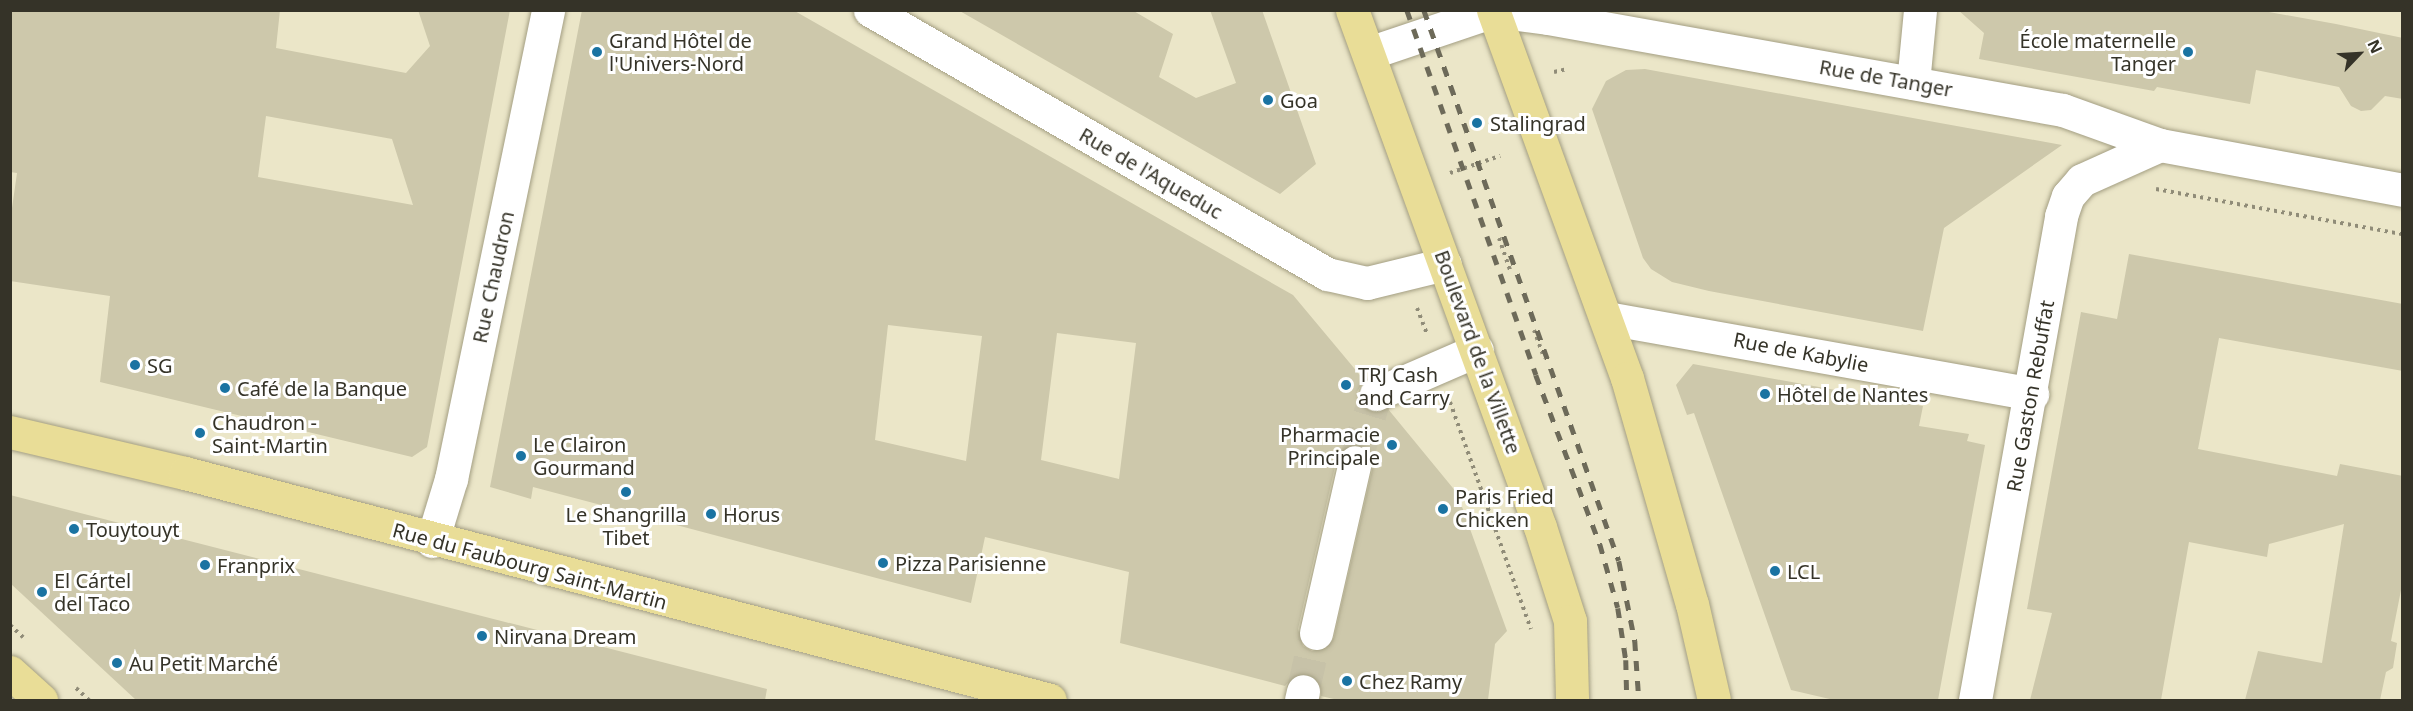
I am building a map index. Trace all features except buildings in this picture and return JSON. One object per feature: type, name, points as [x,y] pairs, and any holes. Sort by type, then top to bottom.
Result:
[{"type":"main road","name":"Boulevard de la Villette","points":[[1352,10],[1477,350],[1570,621],[1572,700]]},
{"type":"main road","points":[[1493,11],[1606,318],[1671,526],[1714,700]]},
{"type":"main road","name":"Rue du Faubourg Saint-Martin","points":[[10,432],[185,473],[432,541],[1050,700]]},
{"type":"main road","points":[[10,672],[41,700]]},
{"type":"street","name":"Rue Chaudron","points":[[432,541],[451,479],[548,10]]},
{"type":"street","name":"Rue de l'Aqueduc","points":[[870,10],[1327,274],[1367,283],[1446,264]]},
{"type":"street","points":[[1914,83],[1920,10]]},
{"type":"street","name":"Rue de Tanger","points":[[1369,53],[1493,11],[2063,110],[2160,145],[2403,190]]},
{"type":"street","name":"Rue Gaston Rebuffat","points":[[1975,700],[2032,394],[2061,216],[2068,196],[2082,180],[2160,145]]},
{"type":"street","name":"Rue de Kabylie","points":[[1606,318],[2032,394]]},
{"type":"street","points":[[1376,394],[1477,350]]},
{"type":"street","points":[[1316,633],[1355,462]]},
{"type":"path","points":[[1553,72],[1566,69]]},
{"type":"path","points":[[1440,176],[1500,156]]},
{"type":"path","points":[[2150,187],[2403,234]]},
{"type":"path","points":[[1499,238],[1511,273]]},
{"type":"path","points":[[1534,330],[1544,358]]},
{"type":"tunnel","points":[[1355,462],[1376,394]]},
{"type":"tunnel","points":[[1303,691],[1316,633]]},
{"type":"railway","points":[[1407,10],[1536,375],[1600,544],[1618,608],[1626,660],[1627,700]]},
{"type":"railway","points":[[1424,10],[1619,561],[1635,641],[1639,700]]},
{"type":"place","name":"Grand Hôtel de l'Univers-Nord","points":[[597,52]]},
{"type":"place","name":"École maternelle Tanger","points":[[2188,52]]},
{"type":"place","name":"Goa","points":[[1268,100]]},
{"type":"place","name":"Stalingrad","points":[[1477,123]]},
{"type":"place","name":"SG","points":[[135,365]]},
{"type":"place","name":"TRJ Cash and Carry","points":[[1346,385]]},
{"type":"place","name":"Café de la Banque","points":[[225,388]]},
{"type":"place","name":"Hôtel de Nantes","points":[[1765,394]]},
{"type":"place","name":"Chaudron - Saint-Martin","points":[[200,433]]},
{"type":"place","name":"Pharmacie Principale","points":[[1392,445]]},
{"type":"place","name":"Le Clairon Gourmand","points":[[521,456]]},
{"type":"place","name":"Le Shangrilla Tibet","points":[[626,492]]},
{"type":"place","name":"Paris Fried Chicken","points":[[1443,509]]},
{"type":"place","name":"Horus","points":[[711,514]]},
{"type":"place","name":"Touytouyt","points":[[74,529]]},
{"type":"place","name":"Pizza Parisienne","points":[[883,563]]},
{"type":"place","name":"Franprix","points":[[205,565]]},
{"type":"place","name":"LCL","points":[[1775,571]]},
{"type":"place","name":"El Cártel del Taco","points":[[42,592]]},
{"type":"place","name":"Nirvana Dream","points":[[482,636]]},
{"type":"place","name":"Au Petit Marché","points":[[117,663]]},
{"type":"place","name":"Chez Ramy","points":[[1347,681]]}]
